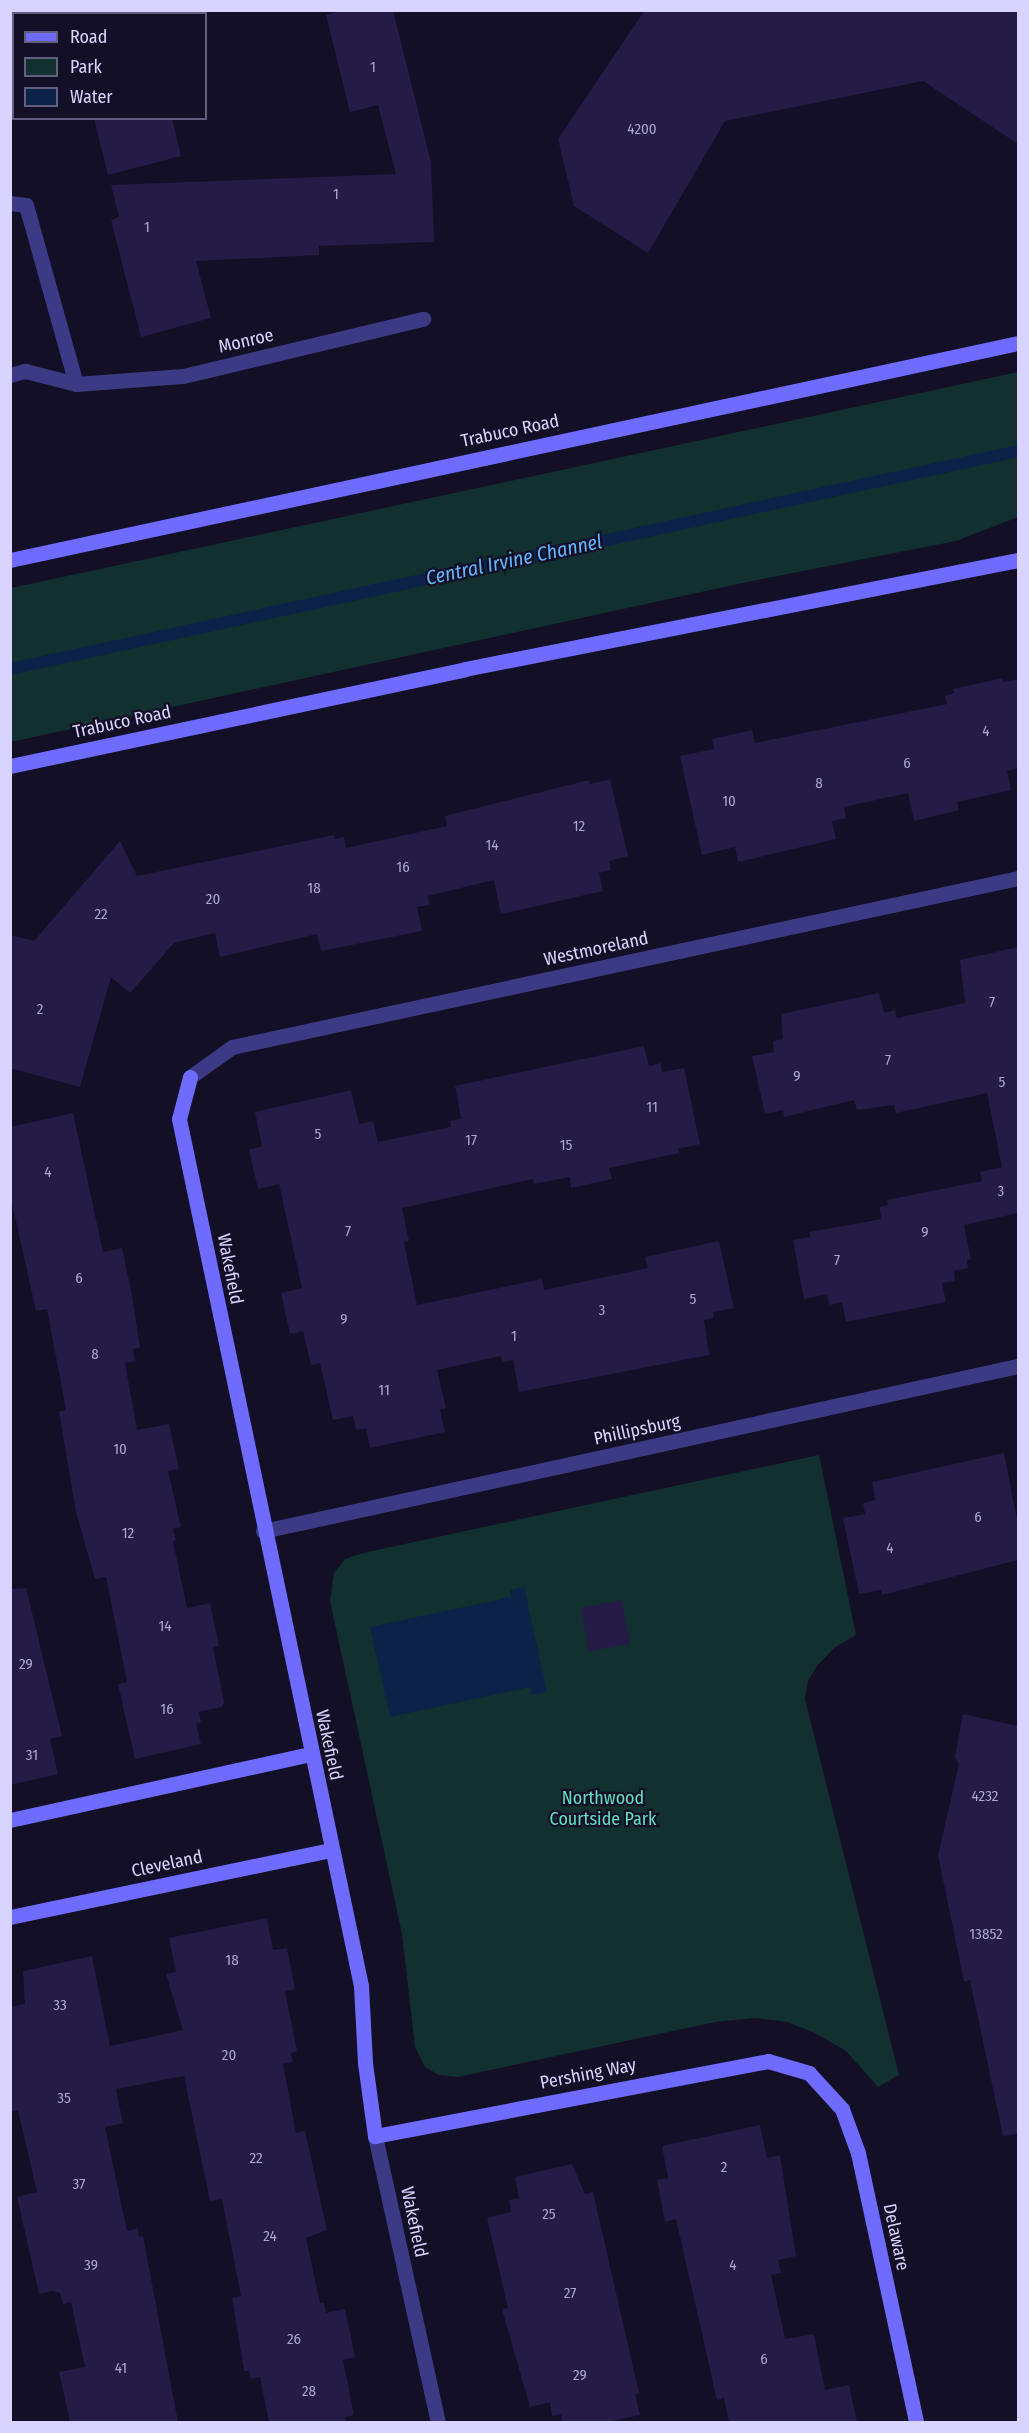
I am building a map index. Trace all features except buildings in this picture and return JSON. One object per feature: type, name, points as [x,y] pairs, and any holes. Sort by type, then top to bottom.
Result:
[{"type":"street","points":[[10,203],[26,205],[76,384]]},
{"type":"street","name":"Monroe","points":[[10,375],[25,371],[76,384],[183,376],[423,319]]},
{"type":"street","name":"Trabuco Road","points":[[10,560],[1018,343]]},
{"type":"street","name":"Trabuco Road","points":[[10,766],[465,669],[1018,560]]},
{"type":"street","name":"Westmoreland","points":[[190,1077],[232,1047],[1018,878]]},
{"type":"street","name":"Wakefield","points":[[190,1077],[179,1119],[263,1531],[361,1986],[365,2063],[375,2136],[438,2422]]},
{"type":"street","name":"Phillipsburg","points":[[263,1531],[1018,1366]]},
{"type":"street","points":[[10,1820],[311,1754]]},
{"type":"street","name":"Cleveland","points":[[10,1917],[331,1850]]},
{"type":"street","name":"Pershing Way","points":[[375,2136],[758,2062],[768,2061],[809,2073]]},
{"type":"street","name":"Delaware","points":[[809,2073],[842,2109],[858,2152],[916,2422]]},
{"type":"green space","points":[[1018,372],[1018,517],[956,541],[747,582],[11,742],[11,588]]},
{"type":"green space","name":"Northwood Courtside Park","points":[[819,1455],[856,1635],[834,1648],[817,1666],[808,1681],[805,1699],[899,2075],[878,2087],[846,2051],[815,2033],[787,2022],[755,2018],[715,2022],[458,2077],[439,2075],[425,2067],[415,2047],[402,1934],[330,1601],[334,1573],[345,1559],[363,1553]]},
{"type":"water","points":[[524,1587],[547,1692],[532,1695],[530,1687],[390,1717],[370,1627],[511,1597],[510,1590]]},
{"type":"waterway","name":"Central Irvine Channel","points":[[10,669],[1018,451]]}]
